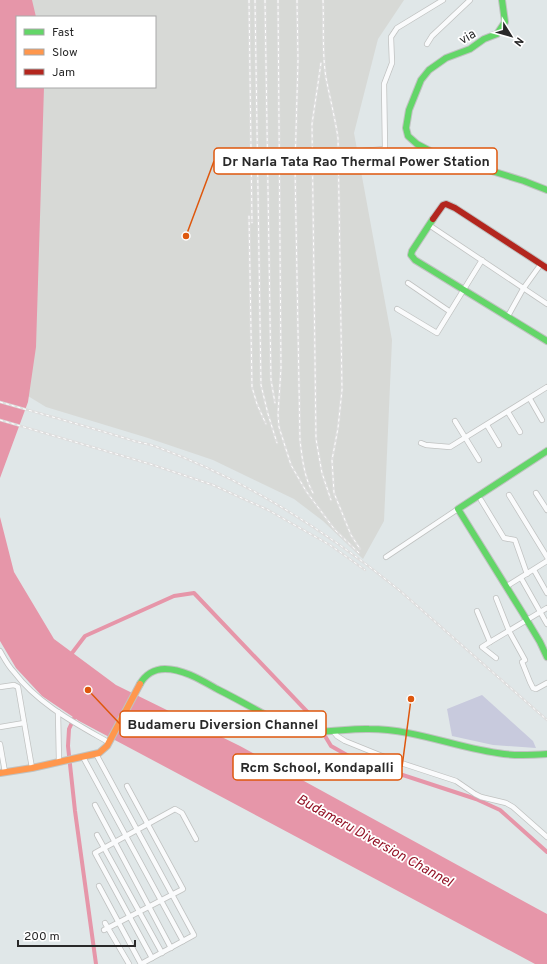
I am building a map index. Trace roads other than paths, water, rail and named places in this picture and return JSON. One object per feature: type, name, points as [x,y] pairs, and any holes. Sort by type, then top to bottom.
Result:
[{"type":"street","points":[[338,153],[385,149],[384,84],[392,63],[391,36],[397,28],[443,0]]},
{"type":"street","points":[[427,44],[432,36],[470,0]]},
{"type":"street","name":"via","points":[[502,0],[505,22],[497,34],[484,38],[470,49],[446,58],[429,70],[421,80],[409,110],[406,128],[408,136],[425,149],[524,181],[547,190]]},
{"type":"street","points":[[508,316],[523,289],[544,266],[455,208],[446,204],[443,205],[412,251],[412,257],[547,341]]},
{"type":"street","points":[[429,225],[547,304]]},
{"type":"street","points":[[397,309],[436,333],[482,260]]},
{"type":"street","points":[[408,283],[450,311]]},
{"type":"street","points":[[421,443],[426,445],[450,447],[547,388]]},
{"type":"street","points":[[530,399],[542,420]]},
{"type":"street","points":[[508,412],[520,432]]},
{"type":"street","points":[[455,421],[479,460]]},
{"type":"street","points":[[487,425],[499,445]]},
{"type":"street","points":[[386,557],[547,451]]},
{"type":"street","points":[[536,493],[547,510]]},
{"type":"street","points":[[507,586],[534,570],[547,560],[509,495]]},
{"type":"street","points":[[481,500],[504,538],[515,540],[527,574]]},
{"type":"street","points":[[458,509],[478,544],[507,586],[547,657]]},
{"type":"street","points":[[534,570],[547,593]]},
{"type":"street","points":[[521,578],[547,624]]},
{"type":"street","points":[[496,598],[509,631],[525,660],[522,662],[532,687],[536,689],[547,683]]},
{"type":"street","points":[[496,658],[482,647],[547,608]]},
{"type":"street","points":[[477,611],[490,642]]},
{"type":"street","points":[[0,651],[14,672],[41,699],[69,720],[108,742]]},
{"type":"street","points":[[0,744],[3,773],[96,754],[102,751],[108,742],[145,677],[156,670],[166,668],[177,670],[192,676],[292,729],[318,732],[354,728],[398,731],[494,753],[530,757],[547,754]]},
{"type":"street","points":[[0,687],[14,685],[18,687],[32,768]]},
{"type":"street","points":[[58,712],[60,762]]},
{"type":"street","points":[[0,727],[24,723]]},
{"type":"street","points":[[333,731],[337,736],[345,741],[392,760],[456,781],[481,797],[506,803],[513,807],[547,837]]},
{"type":"street","points":[[96,754],[194,935],[143,964],[99,886]]},
{"type":"street","points":[[83,757],[183,941]]},
{"type":"street","points":[[106,929],[183,889],[126,786]]},
{"type":"street","points":[[95,805],[171,948]]},
{"type":"street","points":[[152,958],[95,853],[175,809],[182,813],[196,840]]},
{"type":"street","points":[[97,835],[162,953]]},
{"type":"street","points":[[105,923],[106,929],[129,964]]},
{"type":"water","points":[[0,0],[32,0],[36,16],[16,16],[16,88],[44,88],[36,347],[28,402],[0,478]]},
{"type":"water","points":[[0,517],[14,572],[54,639],[116,685],[240,746],[547,914],[547,964],[535,964],[79,721],[42,696],[16,668],[0,641]]},
{"type":"waterway","points":[[69,657],[85,636],[174,596],[194,593],[316,721],[331,746],[354,759],[476,799],[500,810],[547,852]]},
{"type":"waterway","points":[[76,714],[69,729],[68,746],[75,811],[96,964]]},
{"type":"railway","points":[[249,0],[252,223]]},
{"type":"railway","points":[[255,0],[261,385],[277,443]]},
{"type":"railway","points":[[265,0],[271,380],[275,403]]},
{"type":"railway","points":[[278,0],[281,368],[278,414],[279,427],[291,465],[306,491],[335,530],[359,553]]},
{"type":"railway","points":[[297,0],[298,60],[295,167],[300,440],[305,474],[313,493]]},
{"type":"railway","points":[[323,0],[326,78],[338,138],[342,390],[338,428],[332,460],[334,493],[351,535],[360,549]]},
{"type":"railway","points":[[321,63],[312,124],[316,439],[322,473],[331,500]]},
{"type":"railway","points":[[249,216],[252,387],[257,404],[266,424]]},
{"type":"railway","points":[[0,402],[154,446],[190,460],[222,475],[284,508],[342,547],[399,590],[547,720]]},
{"type":"railway","points":[[0,420],[150,464],[213,485],[268,510],[330,545],[365,570]]},
{"type":"place","name":"Dr Narla Tata Rao Thermal Power Station","points":[[186,236]]},
{"type":"place","name":"Budameru Diversion Channel","points":[[88,690]]},
{"type":"place","name":"Rcm School, Kondapalli","points":[[411,699]]}]
